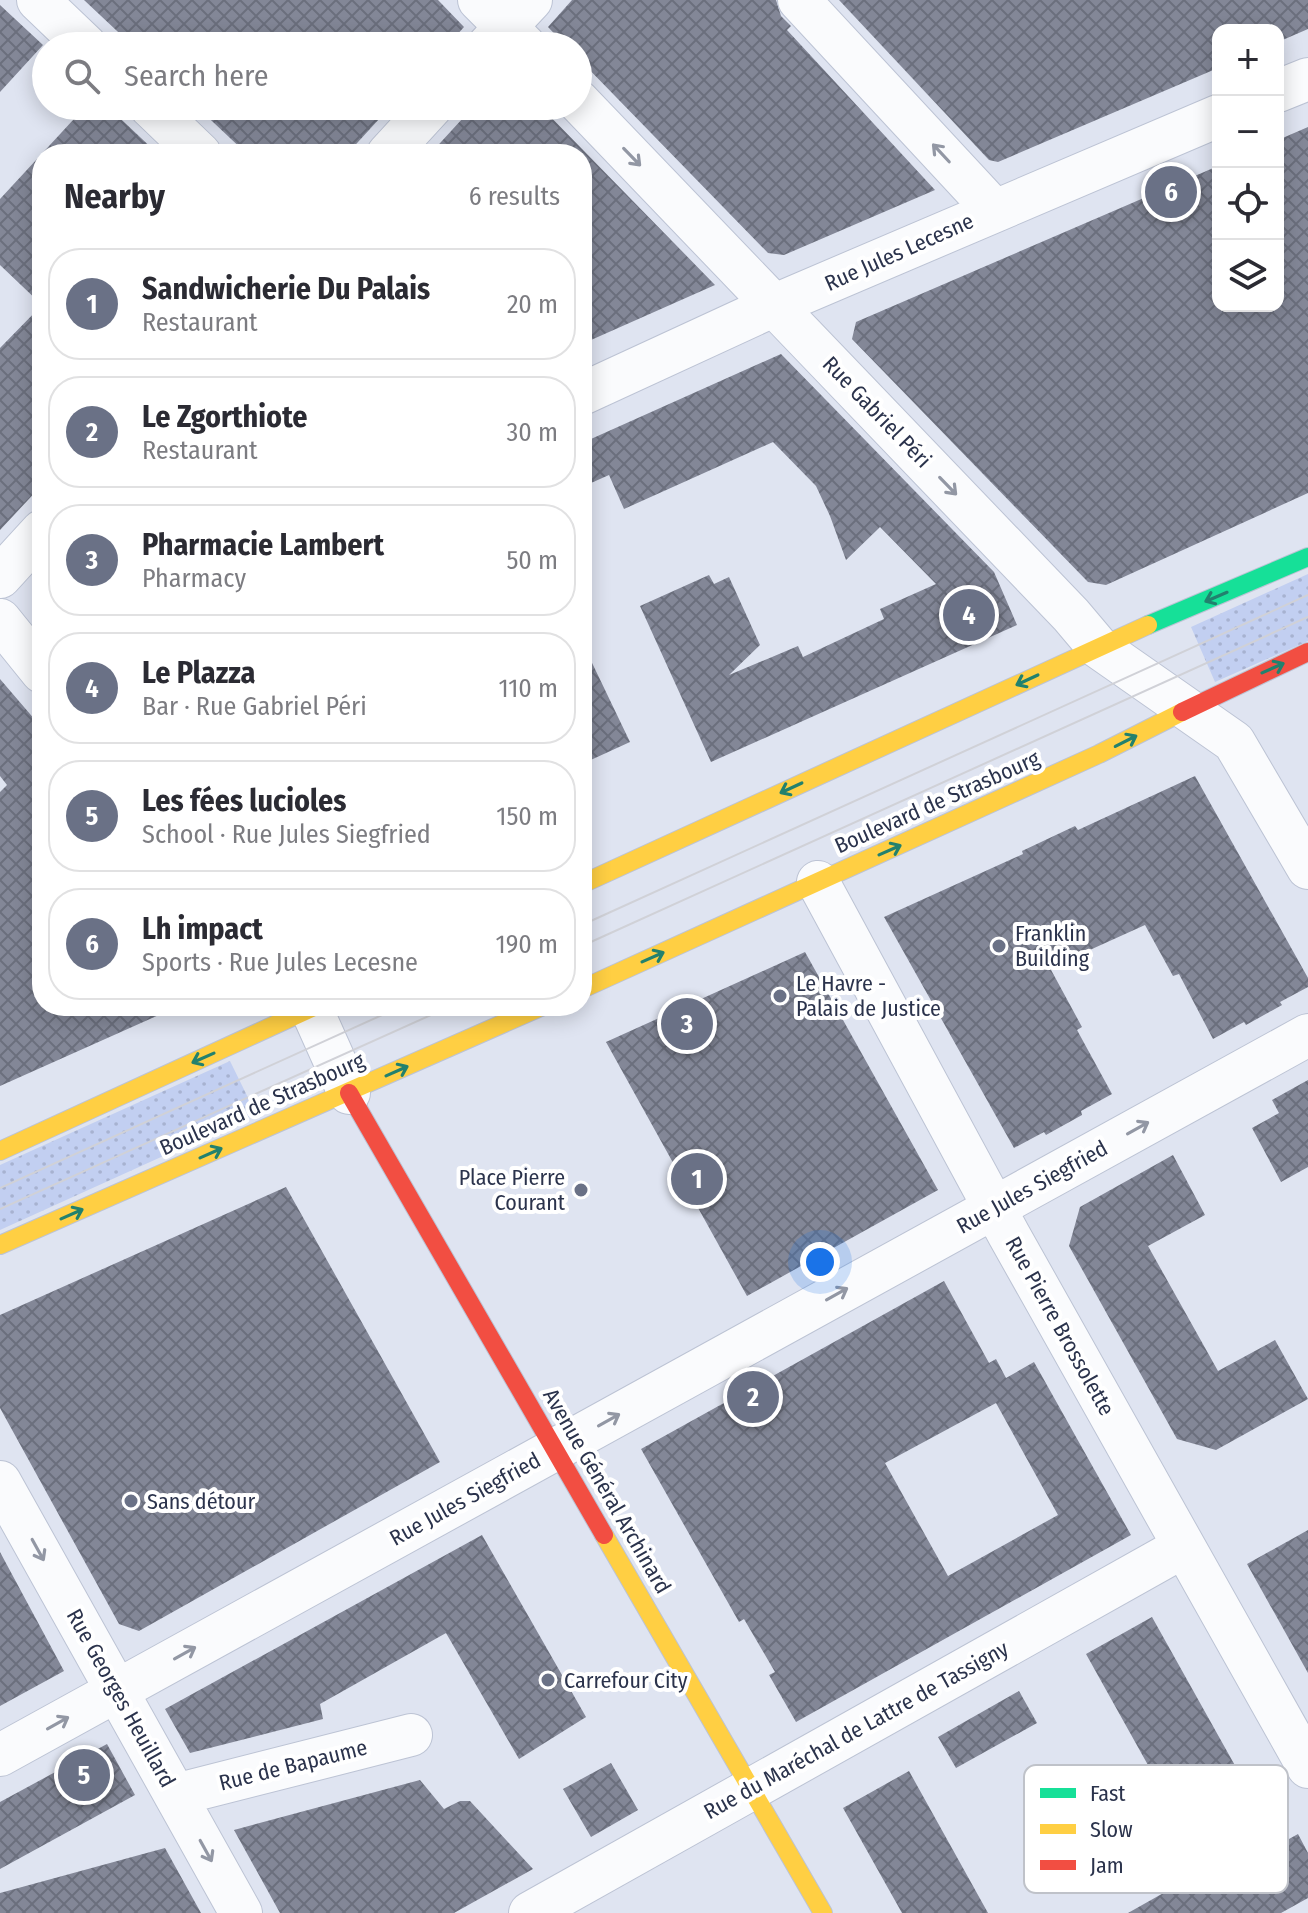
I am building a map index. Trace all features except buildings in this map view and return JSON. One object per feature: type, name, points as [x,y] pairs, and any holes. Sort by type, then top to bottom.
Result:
[{"type":"street","points":[[38,0],[71,32]]},
{"type":"street","points":[[799,0],[994,210]]},
{"type":"street","points":[[1284,89],[1308,79]]},
{"type":"street","name":"Rue Gabriel Péri","points":[[592,115],[1071,615],[1098,647],[1234,742],[1308,868]]},
{"type":"street","name":"Rue Jules Lecesne","points":[[592,389],[775,305],[1212,119]]},
{"type":"street","points":[[165,120],[190,144]]},
{"type":"street","points":[[397,144],[419,120]]},
{"type":"street","points":[[0,577],[32,542]]},
{"type":"street","points":[[592,879],[1098,647],[1308,557]]},
{"type":"street","name":"Boulevard de Strasbourg","points":[[592,984],[1086,761],[1308,652]]},
{"type":"street","name":"Rue Pierre Brossolette","points":[[818,882],[994,1208],[1308,1767]]},
{"type":"street","points":[[0,1151],[293,1016]]},
{"type":"street","points":[[317,1016],[349,1093]]},
{"type":"street","name":"Boulevard de Strasbourg","points":[[0,1245],[521,1016]]},
{"type":"street","name":"Rue Jules Siegfried","points":[[0,1755],[1308,1035]]},
{"type":"street","name":"Avenue Général Archinard","points":[[349,1093],[823,1913]]},
{"type":"street","name":"Rue Georges Heuillard","points":[[0,1482],[241,1913]]},
{"type":"street","name":"Rue du Maréchal de Lattre de Tassigny","points":[[530,1913],[1183,1547]]},
{"type":"street","name":"Rue de Bapaume","points":[[175,1795],[411,1735]]},
{"type":"shaded area","points":[[1308,574],[1308,641],[1215,682],[1191,627]]},
{"type":"shaded area","points":[[230,1061],[256,1114],[0,1230],[0,1165]]},
{"type":"tram line","points":[[592,920],[1308,595]]},
{"type":"tram line","points":[[592,941],[1308,617]]},
{"type":"tram line","points":[[0,1188],[380,1016]]},
{"type":"tram line","points":[[0,1209],[429,1016]]},
{"type":"traffic: fast","points":[[1148,625],[1308,557]]},
{"type":"traffic: slow","points":[[592,879],[1148,625]]},
{"type":"traffic: slow","points":[[592,984],[1099,754],[1182,712]]},
{"type":"traffic: slow","points":[[0,1151],[294,1016]]},
{"type":"traffic: slow","points":[[0,1245],[520,1016]]},
{"type":"traffic: slow","points":[[604,1535],[823,1913]]},
{"type":"traffic: jam","points":[[1182,712],[1308,652]]},
{"type":"traffic: jam","points":[[349,1093],[604,1535]]},
{"type":"place","name":"Lh impact","points":[[1171,192]]},
{"type":"place","name":"Le Plazza","points":[[969,615]]},
{"type":"place","name":"Franklin Building","points":[[999,946]]},
{"type":"place","name":"Le Havre - Palais de Justice","points":[[780,996]]},
{"type":"place","name":"Pharmacie Lambert","points":[[687,1024]]},
{"type":"place","name":"Sandwicherie Du Palais","points":[[697,1179]]},
{"type":"place","name":"Place Pierre Courant","points":[[581,1190]]},
{"type":"place","name":"Le Zgorthiote","points":[[753,1397]]},
{"type":"place","name":"Sans détour","points":[[131,1501]]},
{"type":"place","name":"Carrefour City","points":[[548,1680]]},
{"type":"place","name":"Les fées lucioles","points":[[84,1775]]}]
